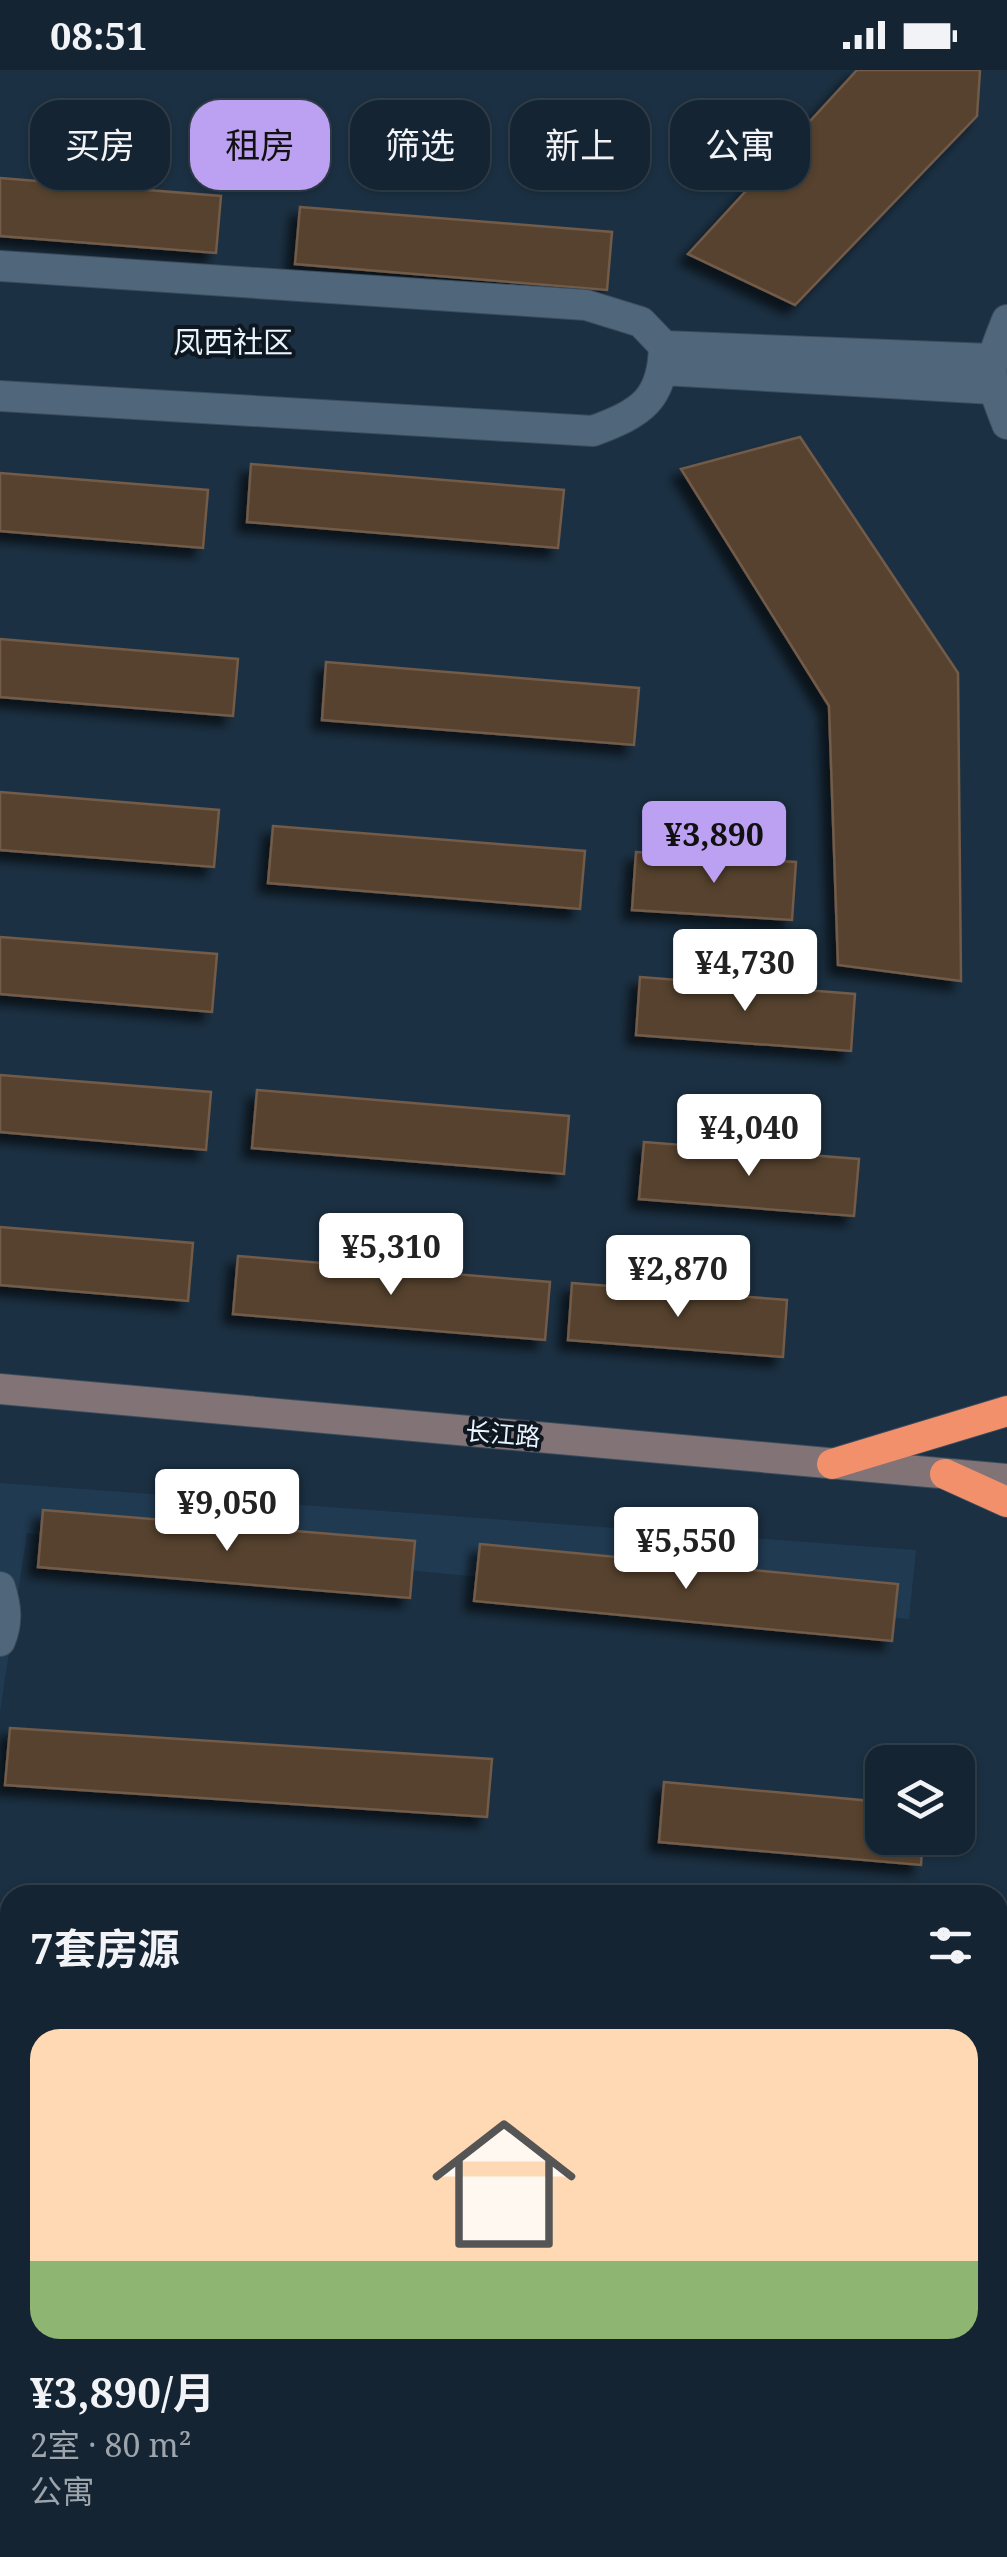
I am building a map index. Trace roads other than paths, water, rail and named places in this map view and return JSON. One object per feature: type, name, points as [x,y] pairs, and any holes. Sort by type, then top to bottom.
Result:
[{"type":"highway","points":[[832,1464],[1007,1411]]},
{"type":"highway","points":[[945,1474],[1007,1502]]},
{"type":"street","points":[[0,266],[586,305],[642,322],[663,358],[650,402],[626,419],[593,430],[0,396]]},
{"type":"street","points":[[1007,320],[992,374],[1007,424]]},
{"type":"street","points":[[663,358],[992,374]]},
{"type":"street","name":"长江路","points":[[0,1389],[1007,1479]]},
{"type":"street","points":[[0,1586],[6,1607],[0,1640]]},
{"type":"district","name":"凤西社区","points":[[233,343]]}]
